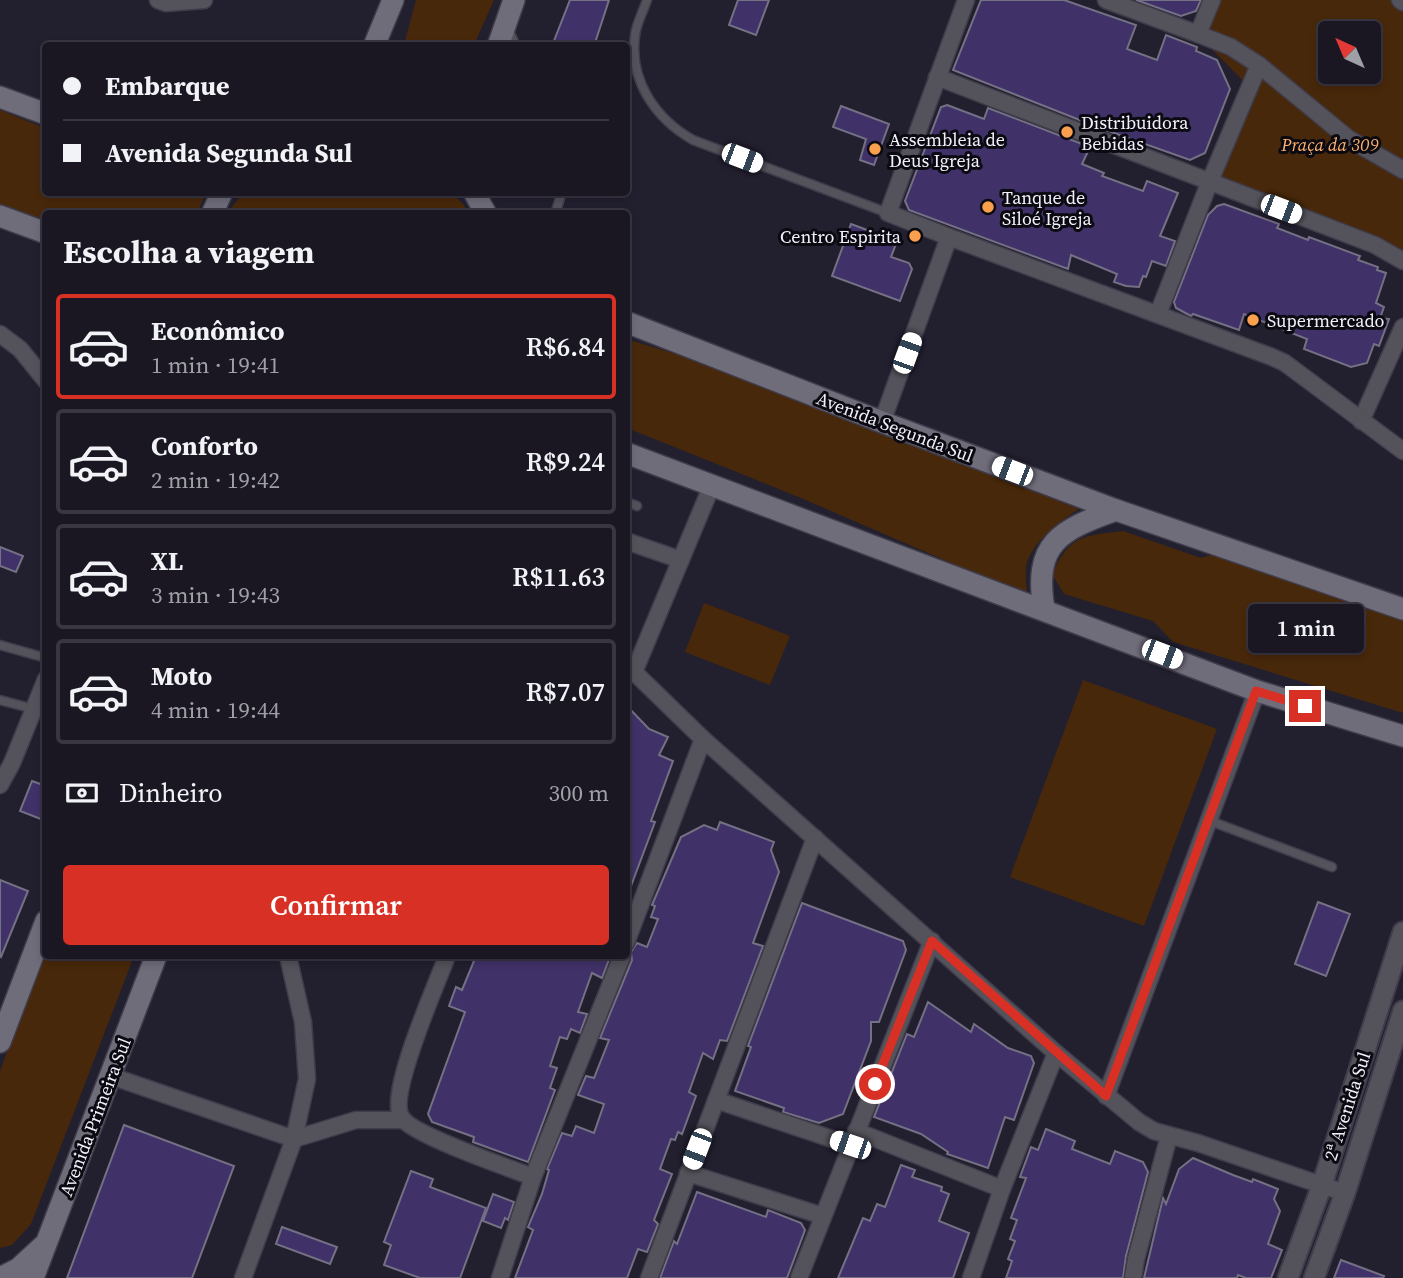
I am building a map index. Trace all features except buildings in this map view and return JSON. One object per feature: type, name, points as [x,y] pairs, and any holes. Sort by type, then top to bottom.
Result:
[{"type":"main road","points":[[376,42],[393,0]]},
{"type":"main road","points":[[499,42],[514,0]]},
{"type":"main road","points":[[0,97],[42,113]]},
{"type":"main road","points":[[0,216],[42,232]]},
{"type":"main road","name":"Avenida Segunda Sul","points":[[630,324],[1116,510],[1403,609]]},
{"type":"main road","points":[[630,454],[1256,691],[1403,736]]},
{"type":"main road","points":[[1044,609],[1041,591],[1043,559],[1059,537],[1077,524],[1116,510]]},
{"type":"main road","points":[[0,1042],[42,932]]},
{"type":"main road","name":"Avenida Primeira Sul","points":[[33,1278],[155,959]]},
{"type":"main road","points":[[0,1278],[18,1269],[47,1242]]},
{"type":"street","points":[[158,0],[166,3],[204,0]]},
{"type":"street","points":[[966,0],[888,213],[1285,363],[1403,451]]},
{"type":"street","points":[[1105,0],[1231,47],[1259,65],[1349,139],[1401,165]]},
{"type":"street","points":[[1198,34],[1212,0]]},
{"type":"street","points":[[1158,314],[1259,65]]},
{"type":"street","points":[[937,77],[1375,245],[1403,261]]},
{"type":"street","points":[[882,422],[949,237]]},
{"type":"street","points":[[1362,421],[1403,327]]},
{"type":"street","points":[[0,334],[20,349],[42,376]]},
{"type":"street","points":[[712,485],[681,560],[630,669],[703,739],[1106,1096],[1154,1131],[1198,1143],[1345,1193]]},
{"type":"street","points":[[630,542],[681,560]]},
{"type":"street","points":[[0,785],[42,689]]},
{"type":"street","points":[[1106,1096],[1256,691]]},
{"type":"street","points":[[630,932],[703,739]]},
{"type":"street","points":[[649,1278],[815,838]]},
{"type":"street","name":"2ᵃ Avenida Sul","points":[[1288,1278],[1322,1185],[1403,932]]},
{"type":"street","points":[[799,1278],[932,941]]},
{"type":"street","points":[[243,1278],[294,1139],[304,1101],[307,1058],[303,1022],[289,959]]},
{"type":"street","points":[[402,1120],[398,1109],[402,1076],[446,959]]},
{"type":"street","points":[[500,1278],[533,1177],[621,959]]},
{"type":"street","name":"2ᵃ Avenida Sul","points":[[1314,1278],[1345,1193],[1403,1011]]},
{"type":"street","points":[[971,1278],[1002,1189],[1056,1053]]},
{"type":"street","points":[[111,1076],[294,1139],[356,1120],[402,1120],[421,1133],[533,1177]]},
{"type":"street","points":[[716,1100],[853,1138],[1002,1189]]},
{"type":"street","points":[[1133,1278],[1169,1136]]},
{"type":"street","points":[[688,1173],[823,1216]]},
{"type":"lane","points":[[647,0],[635,35],[635,48],[638,70],[649,102],[661,117],[693,140],[888,213]]},
{"type":"lane","points":[[506,24],[514,42]]},
{"type":"lane","points":[[630,54],[635,48]]},
{"type":"lane","points":[[630,503],[637,506]]},
{"type":"lane","points":[[0,645],[42,657]]},
{"type":"lane","points":[[0,700],[34,709]]},
{"type":"lane","points":[[1208,820],[1332,867]]},
{"type":"green space","points":[[416,0],[494,0],[475,42],[405,42]]},
{"type":"green space","name":"Praça da 309","points":[[1213,0],[1403,0],[1403,254],[1217,176],[1253,91],[1199,36]]},
{"type":"green space","points":[[0,110],[42,127],[42,196],[205,196],[198,210],[42,210],[42,219],[0,205]]},
{"type":"green space","points":[[241,196],[455,196],[466,210],[230,210]]},
{"type":"green space","points":[[630,340],[676,354],[1079,509],[1055,526],[1034,549],[1026,567],[1027,596],[801,498],[630,429]]},
{"type":"green space","points":[[1123,531],[1201,558],[1215,554],[1403,618],[1403,713],[1173,642],[1153,621],[1064,594],[1052,574],[1065,551],[1088,536]]},
{"type":"green space","points":[[704,603],[790,636],[770,685],[685,652]]},
{"type":"green space","points":[[1083,680],[1217,729],[1144,926],[1010,877]]},
{"type":"green space","points":[[42,957],[133,959],[31,1224],[12,1245],[0,1248],[0,1071]]},
{"type":"place","name":"Distribuidora Bebidas","points":[[1067,132]]},
{"type":"place","name":"Assembleia de Deus Igreja","points":[[875,149]]},
{"type":"place","name":"Tanque de Siloé Igreja","points":[[988,207]]},
{"type":"place","name":"Centro Espirita","points":[[915,236]]},
{"type":"place","name":"Supermercado","points":[[1253,320]]},
{"type":"route","points":[[875,1084],[932,941],[1106,1096],[1256,691],[1305,706]]}]
